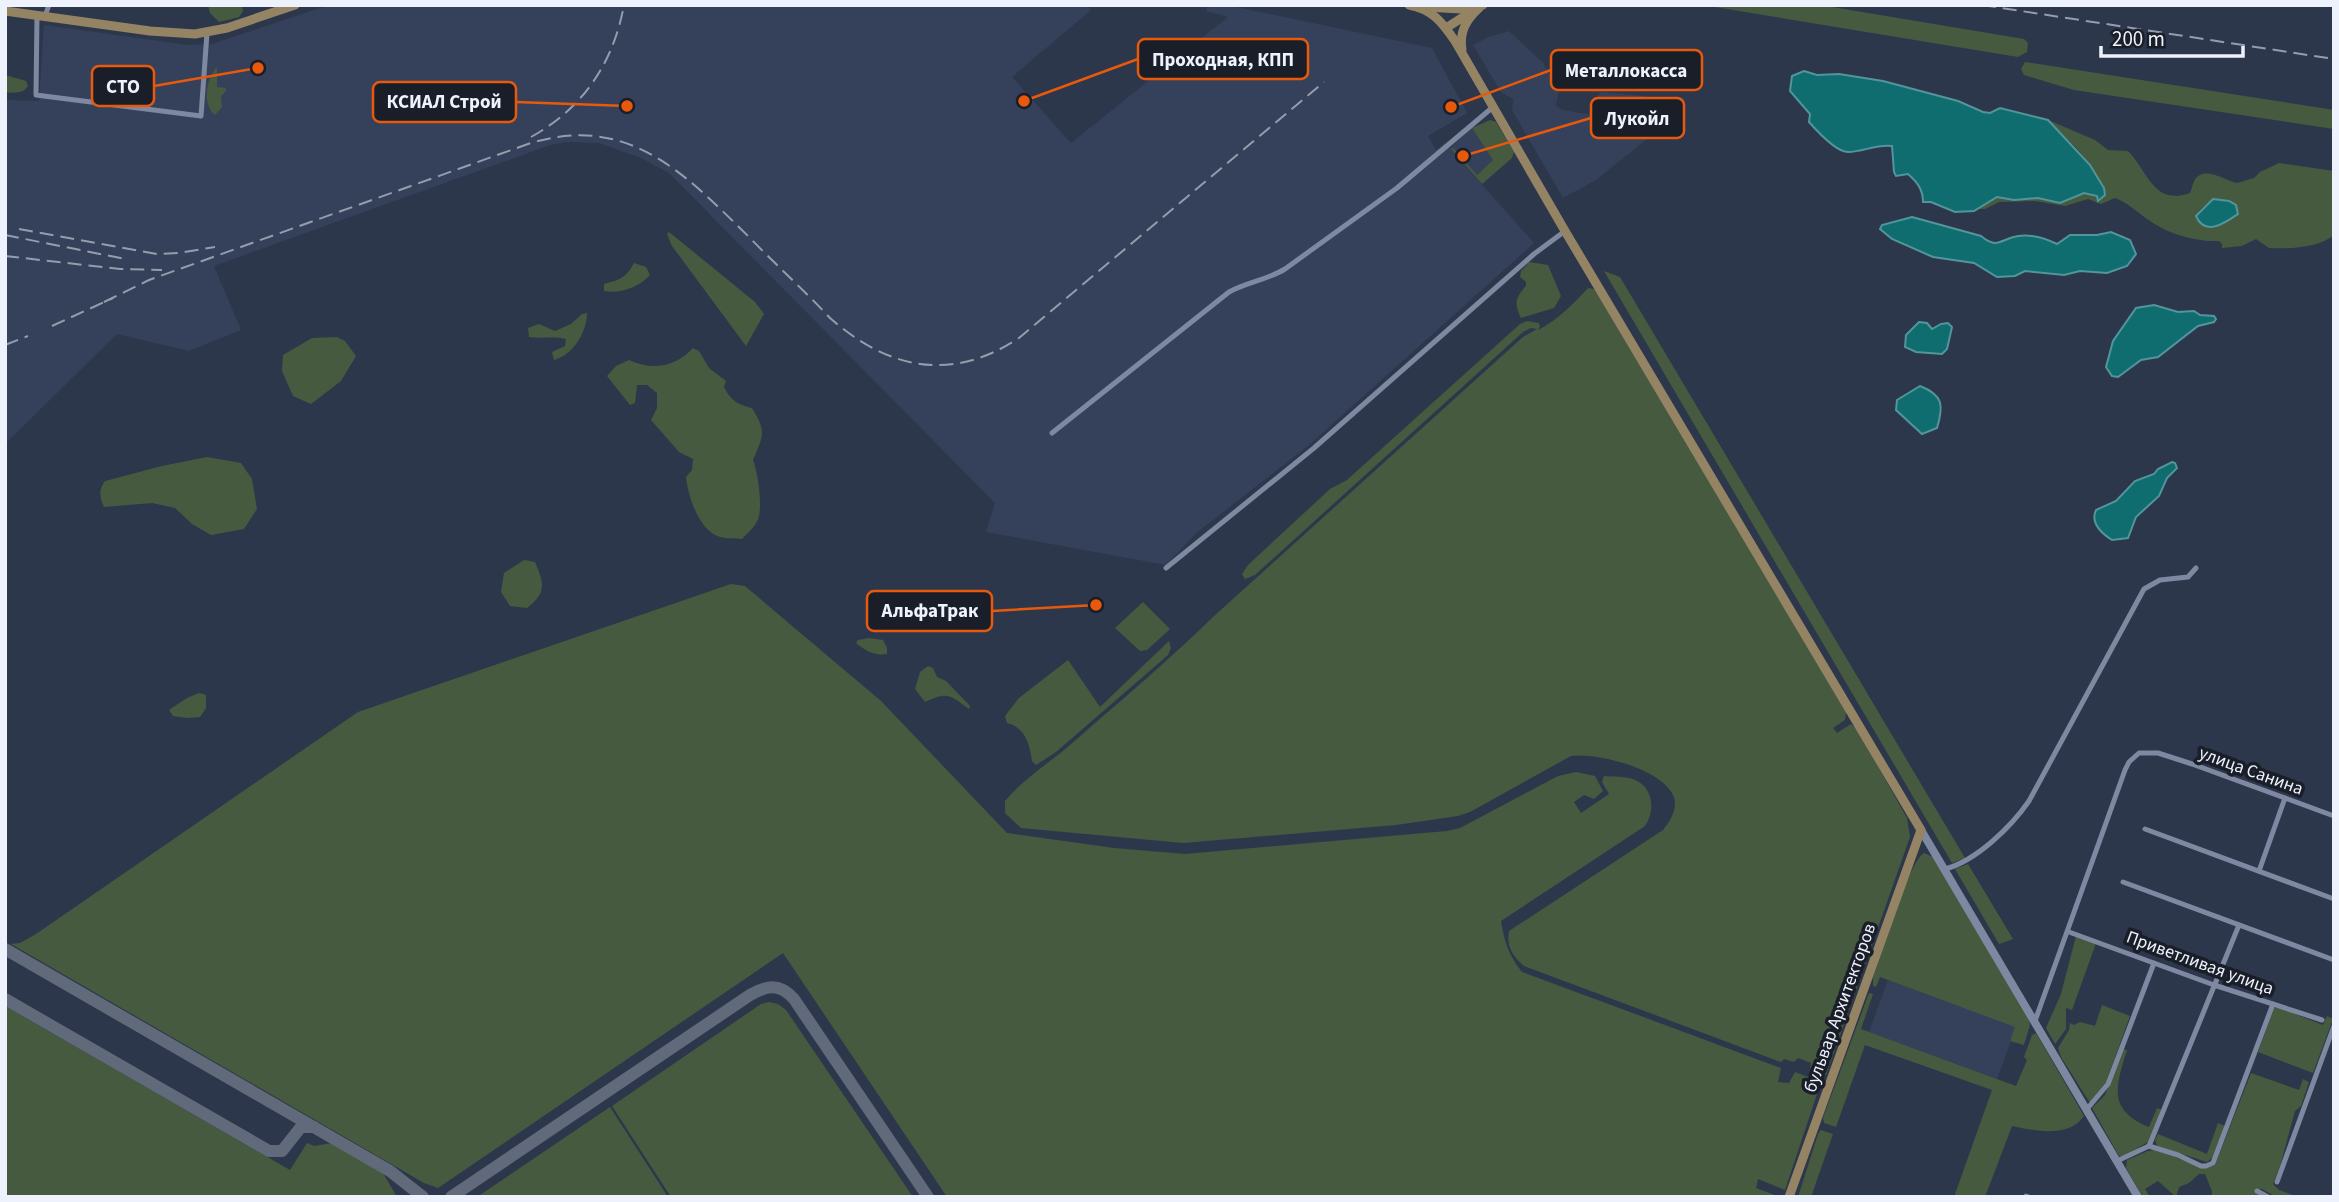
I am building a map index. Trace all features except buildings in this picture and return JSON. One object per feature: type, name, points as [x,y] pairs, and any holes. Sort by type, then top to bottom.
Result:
[{"type":"main road","points":[[5,11],[181,34],[207,33],[295,5]]},
{"type":"main road","points":[[1409,5],[1461,9],[1483,5]]},
{"type":"main road","points":[[1446,28],[1483,5]]},
{"type":"main road","points":[[1463,55],[1462,32],[1471,16],[1483,5]]},
{"type":"main road","points":[[1423,7],[1434,14],[1446,28],[1463,55],[2138,1197]]},
{"type":"main road","name":"бульвар Архитекторов","points":[[1789,1197],[1921,830]]},
{"type":"street","points":[[49,5],[41,15],[36,95],[201,116],[207,33]]},
{"type":"street","points":[[1052,433],[1229,292],[1285,269],[1397,188],[1493,107]]},
{"type":"street","points":[[1166,568],[1314,448],[1534,254],[1565,231]]},
{"type":"street","points":[[1945,869],[1962,864],[2018,817],[2144,589],[2160,580],[2188,577],[2196,568]]},
{"type":"street","name":"улица Санина","points":[[2068,932],[2129,762],[2139,753],[2158,753],[2334,816]]},
{"type":"street","points":[[2259,871],[2285,798]]},
{"type":"street","points":[[2145,829],[2334,899]]},
{"type":"street","points":[[2123,882],[2334,961]]},
{"type":"street","points":[[2149,1146],[2239,925]]},
{"type":"street","points":[[2035,1021],[2068,932]]},
{"type":"street","name":"Приветливая улица","points":[[2068,932],[2214,985],[2322,1020]]},
{"type":"street","points":[[2087,1109],[2108,1084],[2154,962]]},
{"type":"street","points":[[2117,1161],[2149,1146],[2178,1155],[2200,1166],[2213,1163],[2273,1004]]},
{"type":"street","points":[[2277,1182],[2334,1026]]},
{"type":"street","points":[[2257,1191],[2268,1197]]},
{"type":"shaded area","points":[[208,5],[242,5],[243,11],[239,17],[219,22],[210,13]]},
{"type":"shaded area","points":[[329,5],[1087,5],[1091,10],[1012,77],[1071,143],[1228,17],[1206,11],[1208,5],[1227,5],[1432,48],[1467,113],[1428,136],[1436,150],[1445,143],[1534,243],[1309,445],[1195,534],[1166,565],[986,532],[995,503],[669,173],[641,158],[599,143],[568,142],[550,145],[214,266],[241,330],[189,351],[117,334],[5,444],[5,100],[39,101],[44,25],[188,45],[212,44]]},
{"type":"shaded area","points":[[1703,5],[1820,5],[2024,39],[2028,43],[2027,52],[2018,57]]},
{"type":"shaded area","points":[[1509,31],[1543,63],[1559,90],[1556,106],[1563,110],[1592,115],[1595,100],[1601,92],[1643,96],[1649,103],[1655,124],[1653,134],[1596,180],[1563,198],[1512,110],[1513,99],[1501,92],[1473,45]]},
{"type":"shaded area","points":[[2025,62],[2334,110],[2334,129],[2074,90],[2024,75],[2021,69]]},
{"type":"shaded area","points":[[217,67],[217,87],[226,88],[226,91],[221,96],[222,107],[215,115],[208,105],[207,91],[210,78]]},
{"type":"shaded area","points":[[1804,71],[1817,75],[1839,74],[1883,81],[1958,101],[1983,112],[1990,113],[2000,108],[2048,120],[2090,165],[2104,188],[2105,195],[2098,201],[2097,196],[2084,193],[2060,203],[2038,198],[2014,200],[1997,197],[1974,211],[1955,212],[1931,202],[1923,202],[1921,190],[1908,174],[1896,176],[1892,146],[1854,152],[1843,151],[1812,126],[1809,122],[1810,114],[1790,91],[1792,76]]},
{"type":"shaded area","points":[[5,75],[26,81],[28,86],[21,92],[5,92]]},
{"type":"shaded area","points":[[1490,120],[1496,122],[1514,152],[1512,158],[1482,184],[1450,148],[1454,149],[1477,175],[1493,160],[1472,128]]},
{"type":"shaded area","points":[[2048,120],[2095,140],[2108,150],[2128,151],[2159,191],[2168,195],[2190,193],[2194,180],[2206,173],[2237,183],[2254,178],[2279,163],[2334,171],[2334,235],[2320,243],[2303,247],[2269,248],[2256,239],[2242,246],[2222,248],[2219,241],[2172,233],[2115,198],[2101,204],[2088,199],[2065,206],[2035,201],[1999,202],[1979,209],[1997,197],[2014,200],[2038,198],[2060,203],[2084,193],[2097,197],[2104,188],[2079,151]],"holes":[[[2213,199],[2225,223],[2199,211]]]},
{"type":"shaded area","points":[[1472,128],[1493,160],[1477,175],[1450,148]]},
{"type":"shaded area","points":[[2213,199],[2229,201],[2236,205],[2238,214],[2216,226],[2205,226],[2196,216]]},
{"type":"shaded area","points":[[1912,217],[1981,236],[1995,243],[2012,237],[2028,236],[2057,244],[2070,235],[2111,232],[2130,240],[2136,254],[2127,266],[2107,273],[2080,271],[2064,275],[2025,271],[2015,276],[1997,277],[1974,263],[1933,257],[1892,239],[1880,229],[1882,225]]},
{"type":"shaded area","points":[[669,232],[755,302],[764,314],[746,346],[672,246],[667,234]]},
{"type":"shaded area","points":[[1529,262],[1548,265],[1561,296],[1554,308],[1521,318],[1517,301],[1526,282],[1520,277],[1521,271]]},
{"type":"shaded area","points":[[634,263],[646,267],[650,275],[629,289],[604,291],[604,284],[622,278]]},
{"type":"shaded area","points":[[1604,271],[1620,277],[1965,858],[1952,863]]},
{"type":"shaded area","points":[[1588,288],[1594,289],[1602,301],[1846,712],[1845,720],[1833,728],[1837,733],[1851,724],[1857,729],[1907,818],[1910,837],[1826,1075],[1810,1069],[1811,1063],[1798,1058],[1794,1062],[1784,1059],[1781,1062],[1524,966],[1514,955],[1509,942],[1509,931],[1663,830],[1668,823],[1674,809],[1673,795],[1656,777],[1627,764],[1582,755],[1571,756],[1458,816],[1396,825],[1183,843],[1021,828],[1005,813],[1005,801],[1020,786],[1178,650],[1523,337],[1537,329],[1531,328],[1523,332],[1255,575],[1245,579],[1242,574],[1248,565],[1330,489],[1347,480],[1520,324],[1527,321],[1539,323],[1538,330],[1559,317]]},
{"type":"shaded area","points":[[2154,305],[2178,312],[2194,311],[2200,315],[2214,316],[2216,319],[2198,326],[2158,357],[2141,360],[2118,377],[2112,376],[2106,367],[2113,341],[2136,308]]},
{"type":"shaded area","points":[[587,313],[585,328],[578,342],[567,353],[554,360],[552,352],[565,346],[566,339],[529,337],[528,328],[539,324],[555,331]]},
{"type":"shaded area","points":[[1919,322],[1927,323],[1932,329],[1948,323],[1952,327],[1947,349],[1942,354],[1916,352],[1905,347],[1906,335]]},
{"type":"shaded area","points":[[337,337],[345,341],[356,356],[341,381],[311,404],[293,396],[282,371],[283,355],[312,338]]},
{"type":"shaded area","points":[[693,348],[699,351],[709,368],[726,381],[724,387],[732,399],[752,408],[762,429],[753,460],[759,488],[759,516],[755,525],[742,539],[720,537],[713,533],[706,528],[696,512],[686,477],[692,470],[693,459],[679,452],[651,420],[657,408],[657,393],[647,385],[637,385],[635,403],[630,405],[607,376],[616,366],[629,360],[647,365],[663,365],[679,359]]},
{"type":"shaded area","points":[[1920,386],[1937,397],[1941,407],[1937,428],[1922,434],[1896,410],[1897,400]]},
{"type":"shaded area","points":[[207,457],[241,463],[252,479],[257,509],[244,529],[211,535],[192,524],[175,508],[152,503],[104,507],[100,494],[105,481]]},
{"type":"shaded area","points":[[2172,462],[2177,468],[2167,478],[2159,496],[2136,517],[2128,538],[2112,540],[2101,531],[2094,519],[2096,510],[2116,501],[2135,481],[2154,474]]},
{"type":"shaded area","points":[[524,560],[535,562],[542,582],[541,592],[527,608],[510,606],[501,592],[504,573]]},
{"type":"shaded area","points":[[731,584],[745,586],[881,701],[1007,833],[1114,848],[1185,854],[1447,831],[1460,828],[1558,776],[1576,772],[1595,776],[1603,791],[1594,799],[1584,795],[1574,802],[1581,813],[1609,794],[1602,782],[1604,776],[1626,777],[1640,782],[1651,799],[1651,813],[1645,826],[1501,921],[1508,948],[1522,972],[1781,1068],[1778,1082],[1789,1083],[1795,1072],[1821,1082],[1785,1190],[1758,1179],[1756,1188],[1780,1197],[947,1197],[783,953],[438,1188],[424,1183],[11,944],[20,943],[36,934],[358,712]]},
{"type":"shaded area","points":[[1143,602],[1170,629],[1147,650],[1140,651],[1115,628]]},
{"type":"shaded area","points":[[869,638],[883,640],[887,654],[870,652],[856,643]]},
{"type":"shaded area","points":[[1169,641],[1171,648],[1168,655],[1056,752],[1036,765],[1032,761],[1026,738],[1018,728],[1007,723],[1005,716],[1019,698],[1068,660],[1100,707]]},
{"type":"shaded area","points":[[928,666],[970,706],[969,709],[948,696],[939,696],[925,702],[915,689],[920,672]]},
{"type":"shaded area","points":[[199,693],[206,695],[206,708],[200,717],[173,716],[169,710]]},
{"type":"shaded area","points":[[1924,853],[1933,857],[2029,1020],[2024,1045],[2010,1041],[2015,1027],[1880,977],[1876,987],[1873,986],[1873,978],[1903,891],[1917,861]]},
{"type":"shaded area","points":[[1968,864],[2013,939],[1999,944],[1955,869]]},
{"type":"shaded area","points":[[2076,936],[2096,943],[2072,1010],[2066,1008],[2066,1029],[2055,1044],[2046,1028],[2061,994]]},
{"type":"shaded area","points":[[1888,980],[2016,1027],[1997,1079],[1869,1032]]},
{"type":"shaded area","points":[[1869,993],[1873,994],[1861,1029],[2016,1086],[2027,1060],[2024,1057],[2032,1035],[2036,1033],[2084,1116],[2070,1128],[2061,1130],[2041,1131],[2012,1126],[1985,1197],[1954,1197],[1992,1090],[1865,1045],[1836,1127],[1824,1123],[1823,1118]]},
{"type":"shaded area","points":[[769,1002],[786,1010],[913,1197],[671,1197],[612,1106],[761,1004]]},
{"type":"shaded area","points":[[2102,1005],[2130,1016],[2105,1085],[2090,1103],[2058,1048],[2069,1030],[2070,1023],[2074,1025],[2080,1022],[2095,1026]]},
{"type":"shaded area","points":[[5,1006],[290,1170],[307,1143],[314,1146],[332,1143],[383,1173],[397,1197],[5,1197]]},
{"type":"shaded area","points":[[2274,1008],[2323,1025],[2327,1016],[2333,1019],[2313,1073],[2258,1052]]},
{"type":"shaded area","points":[[2123,1049],[2127,1050],[2118,1096],[2126,1113],[2149,1127],[2157,1108],[2162,1110],[2148,1142],[2124,1156],[2119,1156],[2092,1108],[2105,1095]]},
{"type":"shaded area","points":[[2251,1073],[2299,1090],[2303,1079],[2309,1082],[2301,1106],[2295,1111],[2273,1184],[2279,1190],[2299,1197],[2276,1197],[2258,1189],[2259,1197],[2212,1197],[2205,1174],[2199,1174],[2179,1187],[2176,1197],[2158,1181],[2145,1189],[2150,1197],[2143,1197],[2126,1168],[2127,1160],[2155,1150],[2207,1168],[2215,1165]]},
{"type":"shaded area","points":[[610,1107],[668,1197],[477,1197]]},
{"type":"shaded area","points":[[2218,1123],[2225,1126],[2213,1157],[2207,1162],[2157,1146],[2155,1140],[2158,1134],[2207,1154]]},
{"type":"shaded area","points":[[1821,1130],[1833,1134],[1811,1197],[1798,1197],[1818,1134]]},
{"type":"taxiway","points":[[5,949],[390,1171],[423,1197]]},
{"type":"taxiway","points":[[451,1197],[750,995],[773,987],[784,990],[794,999],[928,1197]]},
{"type":"taxiway","points":[[5,999],[269,1151],[282,1151],[301,1127],[314,1127]]},
{"type":"railway","points":[[531,137],[566,112],[593,82],[612,46],[624,5]]},
{"type":"railway","points":[[1982,5],[2334,59]]},
{"type":"railway","points":[[104,302],[149,280],[528,144],[564,136],[596,136],[625,143],[652,155],[678,172],[726,214],[830,318],[874,349],[897,359],[921,364],[945,365],[969,361],[994,352],[1019,338],[1324,82]]},
{"type":"railway","points":[[19,229],[157,254],[215,247]]},
{"type":"railway","points":[[5,235],[125,259]]},
{"type":"railway","points":[[5,256],[120,269],[162,270]]},
{"type":"railway","points":[[52,326],[113,298]]},
{"type":"railway","points":[[5,345],[28,336]]},
{"type":"place","name":"СТО","points":[[258,68]]},
{"type":"place","name":"Проходная, КПП","points":[[1024,101]]},
{"type":"place","name":"КСИАЛ Строй","points":[[627,106]]},
{"type":"place","name":"Металлокасса","points":[[1451,107]]},
{"type":"place","name":"Лукойл","points":[[1463,156]]},
{"type":"place","name":"АльфаТрак","points":[[1096,605]]}]
